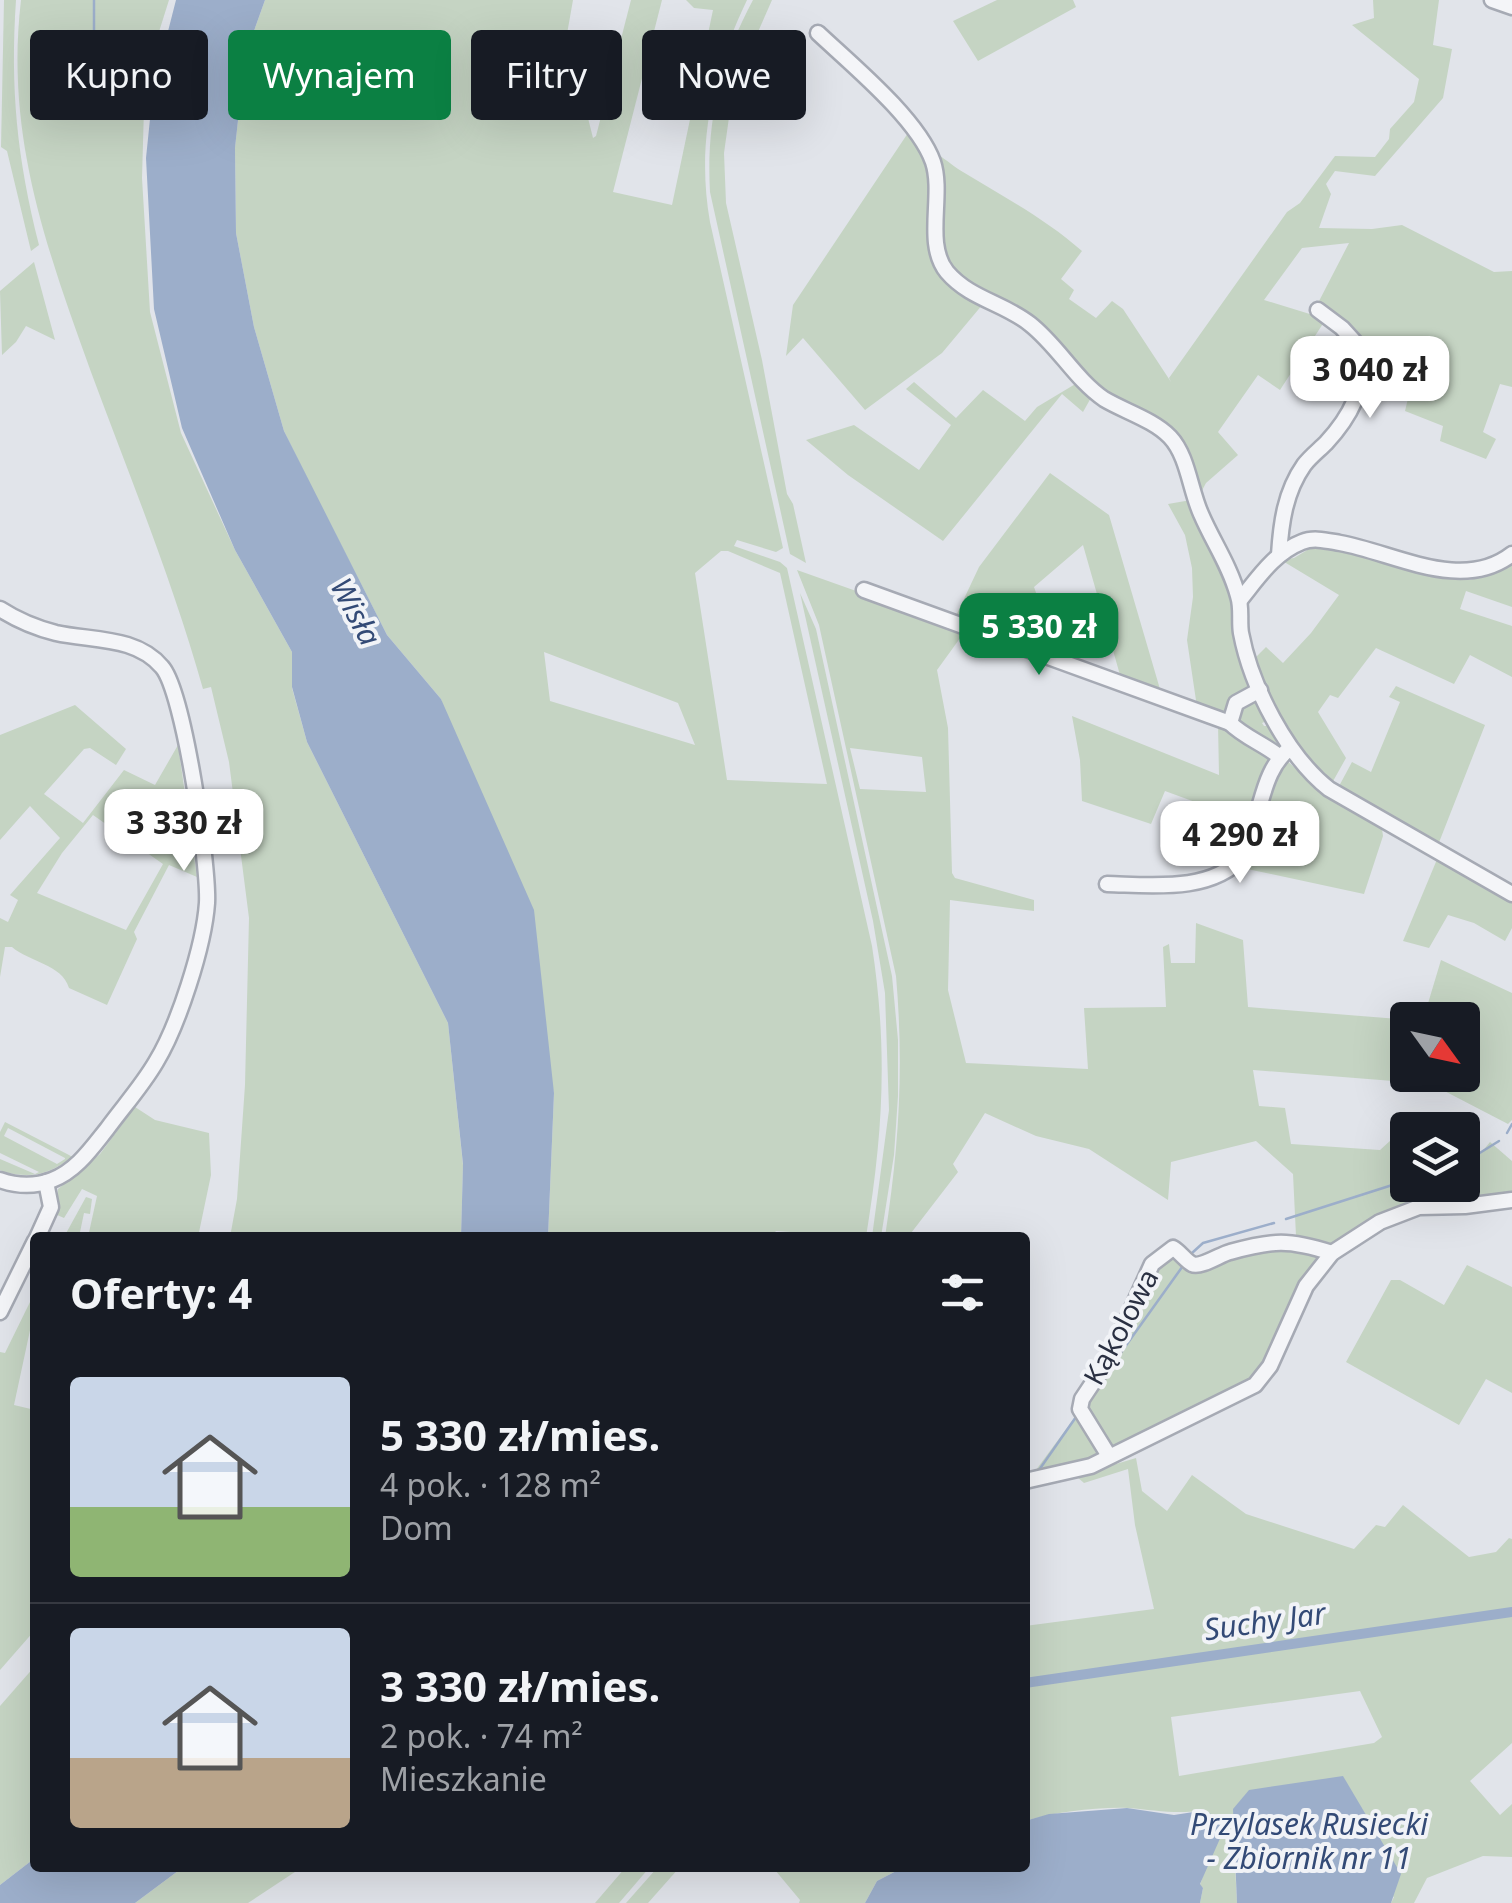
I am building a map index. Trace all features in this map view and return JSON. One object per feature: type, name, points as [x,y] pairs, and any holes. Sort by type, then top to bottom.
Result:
[{"type":"street","points":[[1492,0],[1512,7]]},
{"type":"street","points":[[818,33],[914,130],[932,159],[939,202],[939,258],[951,276],[988,303],[1028,322],[1102,397],[1170,436],[1200,513],[1228,563],[1240,600],[1242,634],[1284,753]]},
{"type":"street","points":[[1279,554],[1283,510],[1290,494],[1305,463],[1348,415],[1362,381],[1362,351],[1342,328],[1318,310]]},
{"type":"street","points":[[1240,600],[1279,554],[1303,541],[1315,539],[1363,547],[1438,568],[1477,572],[1512,554]]},
{"type":"street","points":[[864,590],[1230,723],[1239,732],[1284,753],[1331,790],[1512,894]]},
{"type":"street","points":[[0,609],[52,632],[135,647],[164,669],[174,686],[181,713],[206,867],[207,904],[202,932],[164,1048],[144,1080],[81,1161],[60,1176],[22,1185],[0,1180]]},
{"type":"street","points":[[1230,723],[1236,703],[1260,690]]},
{"type":"street","points":[[1107,884],[1188,884],[1218,874],[1244,856],[1270,772],[1284,753]]},
{"type":"street","points":[[39,1232],[51,1207],[46,1182]]},
{"type":"street","points":[[1030,1480],[1092,1466],[1255,1385],[1270,1366],[1306,1286],[1332,1253],[1380,1222],[1420,1207],[1512,1200]]},
{"type":"street","name":"Kąkolowa","points":[[1109,1456],[1080,1409],[1081,1403],[1110,1357],[1152,1264],[1174,1248],[1191,1264],[1198,1264],[1226,1252],[1272,1242],[1292,1241],[1332,1253]]},
{"type":"street","points":[[0,1312],[30,1251]]},
{"type":"green space","points":[[4,0],[16,0],[17,123],[39,245],[31,251],[7,151],[1,147]]},
{"type":"green space","points":[[21,0],[169,0],[160,30],[30,30],[30,120],[144,120],[142,178],[150,312],[181,433],[235,550],[292,652],[292,688],[307,742],[448,1023],[463,1165],[461,1232],[231,1232],[245,1085],[249,918],[229,762],[211,687],[203,689],[165,569],[59,280],[33,190],[19,98]]},
{"type":"green space","points":[[265,0],[573,0],[568,30],[471,30],[471,120],[588,120],[593,138],[600,120],[622,120],[622,35],[631,0],[662,0],[654,30],[642,30],[642,78],[613,192],[672,205],[690,120],[709,120],[705,164],[710,222],[783,548],[776,552],[737,540],[734,546],[787,568],[872,946],[882,1057],[876,1163],[867,1232],[548,1232],[554,1093],[441,699],[387,635],[284,431],[254,327],[236,233],[238,120],[451,120],[451,30],[254,30]],"holes":[[[721,551],[780,573],[827,784],[727,780],[695,573]],[[544,652],[678,703],[695,745],[550,701]]]},
{"type":"green space","points":[[686,0],[747,0],[735,27],[709,30],[713,10],[694,8]]},
{"type":"green space","points":[[753,0],[772,0],[759,30],[739,30]]},
{"type":"green space","points":[[997,0],[1073,0],[1076,7],[978,61],[953,21]]},
{"type":"green space","points":[[1373,0],[1439,0],[1433,45],[1452,49],[1443,98],[1375,176],[1335,171],[1326,184],[1331,194],[1319,228],[1402,225],[1494,272],[1512,271],[1512,387],[1500,384],[1483,432],[1496,439],[1486,459],[1440,441],[1443,426],[1405,411],[1415,369],[1370,354],[1317,305],[1349,243],[1302,248],[1264,300],[1326,319],[1280,390],[1258,375],[1218,432],[1238,455],[1206,483],[1199,496],[1170,434],[1093,386],[1063,353],[988,298],[942,353],[865,410],[803,338],[786,356],[793,305],[910,130],[922,150],[939,155],[1082,251],[1061,279],[1074,290],[1069,299],[1096,318],[1112,301],[1123,309],[1171,382],[1169,378],[1287,212],[1300,203],[1335,156],[1375,157],[1389,139],[1390,129],[1414,102],[1419,79],[1352,25],[1374,18]]},
{"type":"green space","points":[[713,120],[729,120],[724,153],[726,203],[762,360],[787,494],[793,504],[806,563],[790,554],[710,192]]},
{"type":"green space","points":[[34,262],[55,340],[26,326],[2,355],[0,291]]},
{"type":"green space","points":[[914,382],[956,418],[983,390],[1025,421],[1037,407],[1077,383],[1092,396],[1083,412],[1062,394],[943,541],[848,475],[806,440],[854,425],[919,470],[951,425],[906,389]]},
{"type":"green space","points":[[1050,473],[1109,515],[1162,696],[1122,682],[1083,545],[1034,587],[1060,660],[954,620],[979,567]]},
{"type":"green space","points":[[1191,500],[1237,600],[1235,632],[1252,685],[1232,699],[1224,718],[1197,707],[1187,640],[1193,597],[1192,568],[1185,535],[1168,504]]},
{"type":"green space","points":[[1314,546],[1358,551],[1470,580],[1512,564],[1512,607],[1466,591],[1460,609],[1512,626],[1512,677],[1470,655],[1454,684],[1376,648],[1338,698],[1330,695],[1318,712],[1346,758],[1332,783],[1294,742],[1255,658],[1266,647],[1283,663],[1339,595],[1281,560],[1294,558]]},
{"type":"green space","points":[[797,570],[966,630],[937,670],[948,728],[952,873],[955,878],[1034,900],[1034,911],[950,900],[948,990],[966,1063],[1088,1069],[1084,1008],[1166,1007],[1163,947],[1169,944],[1171,963],[1195,963],[1196,923],[1243,940],[1248,1007],[1390,1018],[1390,1081],[1253,1070],[1259,1106],[1285,1108],[1291,1144],[1380,1150],[1390,1141],[1390,1202],[1440,1202],[1367,1225],[1329,1246],[1296,1236],[1293,1174],[1256,1141],[1171,1162],[1168,1200],[1089,1149],[1036,1136],[985,1113],[953,1164],[958,1172],[912,1232],[886,1232],[899,1107],[896,976],[819,625]],"holes":[[[850,748],[922,757],[926,792],[860,789]]]},
{"type":"green space","points":[[800,593],[816,629],[892,976],[898,1096],[894,1155],[882,1232],[873,1232],[889,1110],[885,993],[873,921]]},
{"type":"green space","points":[[1396,686],[1485,725],[1438,845],[1338,788],[1352,762],[1371,772],[1400,702],[1389,697]]},
{"type":"green space","points":[[1250,698],[1258,701],[1269,720],[1262,723],[1272,726],[1280,744],[1247,731],[1236,721],[1237,709]]},
{"type":"green space","points":[[75,705],[126,749],[116,765],[90,748],[84,749],[44,794],[83,823],[124,770],[155,785],[178,745],[197,877],[169,865],[134,932],[137,939],[107,1005],[69,988],[52,968],[12,947],[5,947],[0,977],[0,918],[8,922],[18,900],[10,895],[60,838],[30,806],[0,840],[0,735]],"holes":[[[93,815],[163,864],[126,930],[37,893],[62,853]]]},
{"type":"green space","points":[[1072,716],[1219,775],[1218,724],[1273,756],[1241,853],[1230,861],[1225,813],[1165,791],[1151,824],[1082,801]]},
{"type":"green space","points":[[1286,760],[1327,796],[1382,829],[1364,894],[1238,867],[1267,791]]},
{"type":"green space","points":[[1438,857],[1512,901],[1512,928],[1505,941],[1474,923],[1448,915],[1429,948],[1403,941]]},
{"type":"green space","points":[[1441,960],[1512,993],[1512,1120],[1508,1124],[1446,1092],[1480,1092],[1480,1002],[1428,1002]]},
{"type":"green space","points":[[135,1107],[155,1120],[209,1133],[211,1175],[199,1232],[89,1232],[97,1196],[82,1189],[64,1218],[55,1214],[58,1189],[100,1154]]},
{"type":"green space","points":[[5,1122],[72,1157],[40,1174],[23,1175],[4,1172],[0,1170],[0,1159],[35,1174],[39,1172],[0,1153],[0,1132]],"holes":[[[8,1128],[65,1158],[57,1164],[4,1136]]]},
{"type":"green space","points":[[1490,1142],[1512,1161],[1512,1196],[1480,1199],[1480,1154]]},
{"type":"green space","points":[[86,1197],[92,1199],[90,1214],[84,1213],[80,1232],[67,1232]]},
{"type":"green space","points":[[1270,1245],[1323,1253],[1275,1352],[1251,1383],[1112,1451],[1086,1413],[1086,1399],[1140,1296],[1168,1252],[1190,1266]]},
{"type":"green space","points":[[1467,1265],[1512,1287],[1512,1393],[1486,1379],[1459,1425],[1346,1362],[1391,1280],[1400,1280],[1444,1305]]},
{"type":"green space","points":[[30,1302],[30,1330],[14,1405],[30,1409],[30,1636],[0,1670],[0,1352],[5,1353]]},
{"type":"green space","points":[[1078,1413],[1103,1451],[1096,1460],[1033,1474]]},
{"type":"green space","points":[[1136,1458],[1142,1491],[1167,1511],[1192,1475],[1246,1514],[1354,1549],[1376,1525],[1385,1527],[1403,1505],[1469,1557],[1496,1552],[1512,1539],[1512,1743],[1470,1781],[1500,1815],[1512,1804],[1512,1857],[1483,1856],[1427,1878],[1414,1903],[1391,1903],[1394,1897],[1233,1826],[1237,1903],[1200,1903],[1205,1870],[1200,1811],[1102,1808],[1030,1820],[1030,1625],[1154,1609],[1135,1525],[1128,1469],[1084,1483],[1076,1476]],"holes":[[[1360,1691],[1382,1737],[1374,1743],[1179,1776],[1171,1717]]]},
{"type":"green space","points":[[30,1672],[30,1862],[0,1885],[0,1706]]},
{"type":"green space","points":[[177,1872],[295,1872],[248,1903],[135,1903]]},
{"type":"green space","points":[[622,1872],[646,1872],[619,1903],[595,1903]]},
{"type":"green space","points":[[653,1872],[675,1872],[648,1903],[626,1903]]},
{"type":"green space","points":[[777,1872],[894,1872],[877,1881],[865,1903],[799,1903]]},
{"type":"water","name":"Wisła","points":[[176,0],[265,0],[254,30],[228,30],[228,120],[238,120],[236,233],[254,327],[284,431],[387,635],[441,699],[534,910],[554,1093],[548,1232],[461,1232],[463,1164],[448,1023],[307,742],[292,687],[292,652],[235,550],[182,428],[154,309],[146,158],[150,120],[208,120],[208,30],[168,30]]},
{"type":"water","name":"Przylasek Rusiecki - Zbiornik nr 11","points":[[1343,1776],[1401,1874],[1391,1903],[1237,1903],[1233,1809],[1249,1790]]},
{"type":"water","points":[[1127,1808],[1174,1815],[1200,1811],[1219,1816],[1222,1834],[1200,1884],[1200,1903],[865,1903],[877,1881],[894,1872],[1030,1872],[1030,1820],[1049,1814]]},
{"type":"water","points":[[30,1862],[30,1872],[177,1872],[135,1903],[0,1903],[0,1885]]},
{"type":"waterway","points":[[94,0],[94,30]]},
{"type":"waterway","points":[[1507,1133],[1512,1124]]},
{"type":"waterway","points":[[1480,1153],[1499,1141]]},
{"type":"waterway","points":[[1286,1219],[1390,1186]]},
{"type":"waterway","points":[[1192,1253],[1203,1243],[1274,1223]]},
{"type":"waterway","points":[[1117,1358],[1185,1263]]},
{"type":"waterway","points":[[1039,1470],[1076,1417]]},
{"type":"waterway","name":"Suchy Jar","points":[[1030,1682],[1512,1612]]}]
